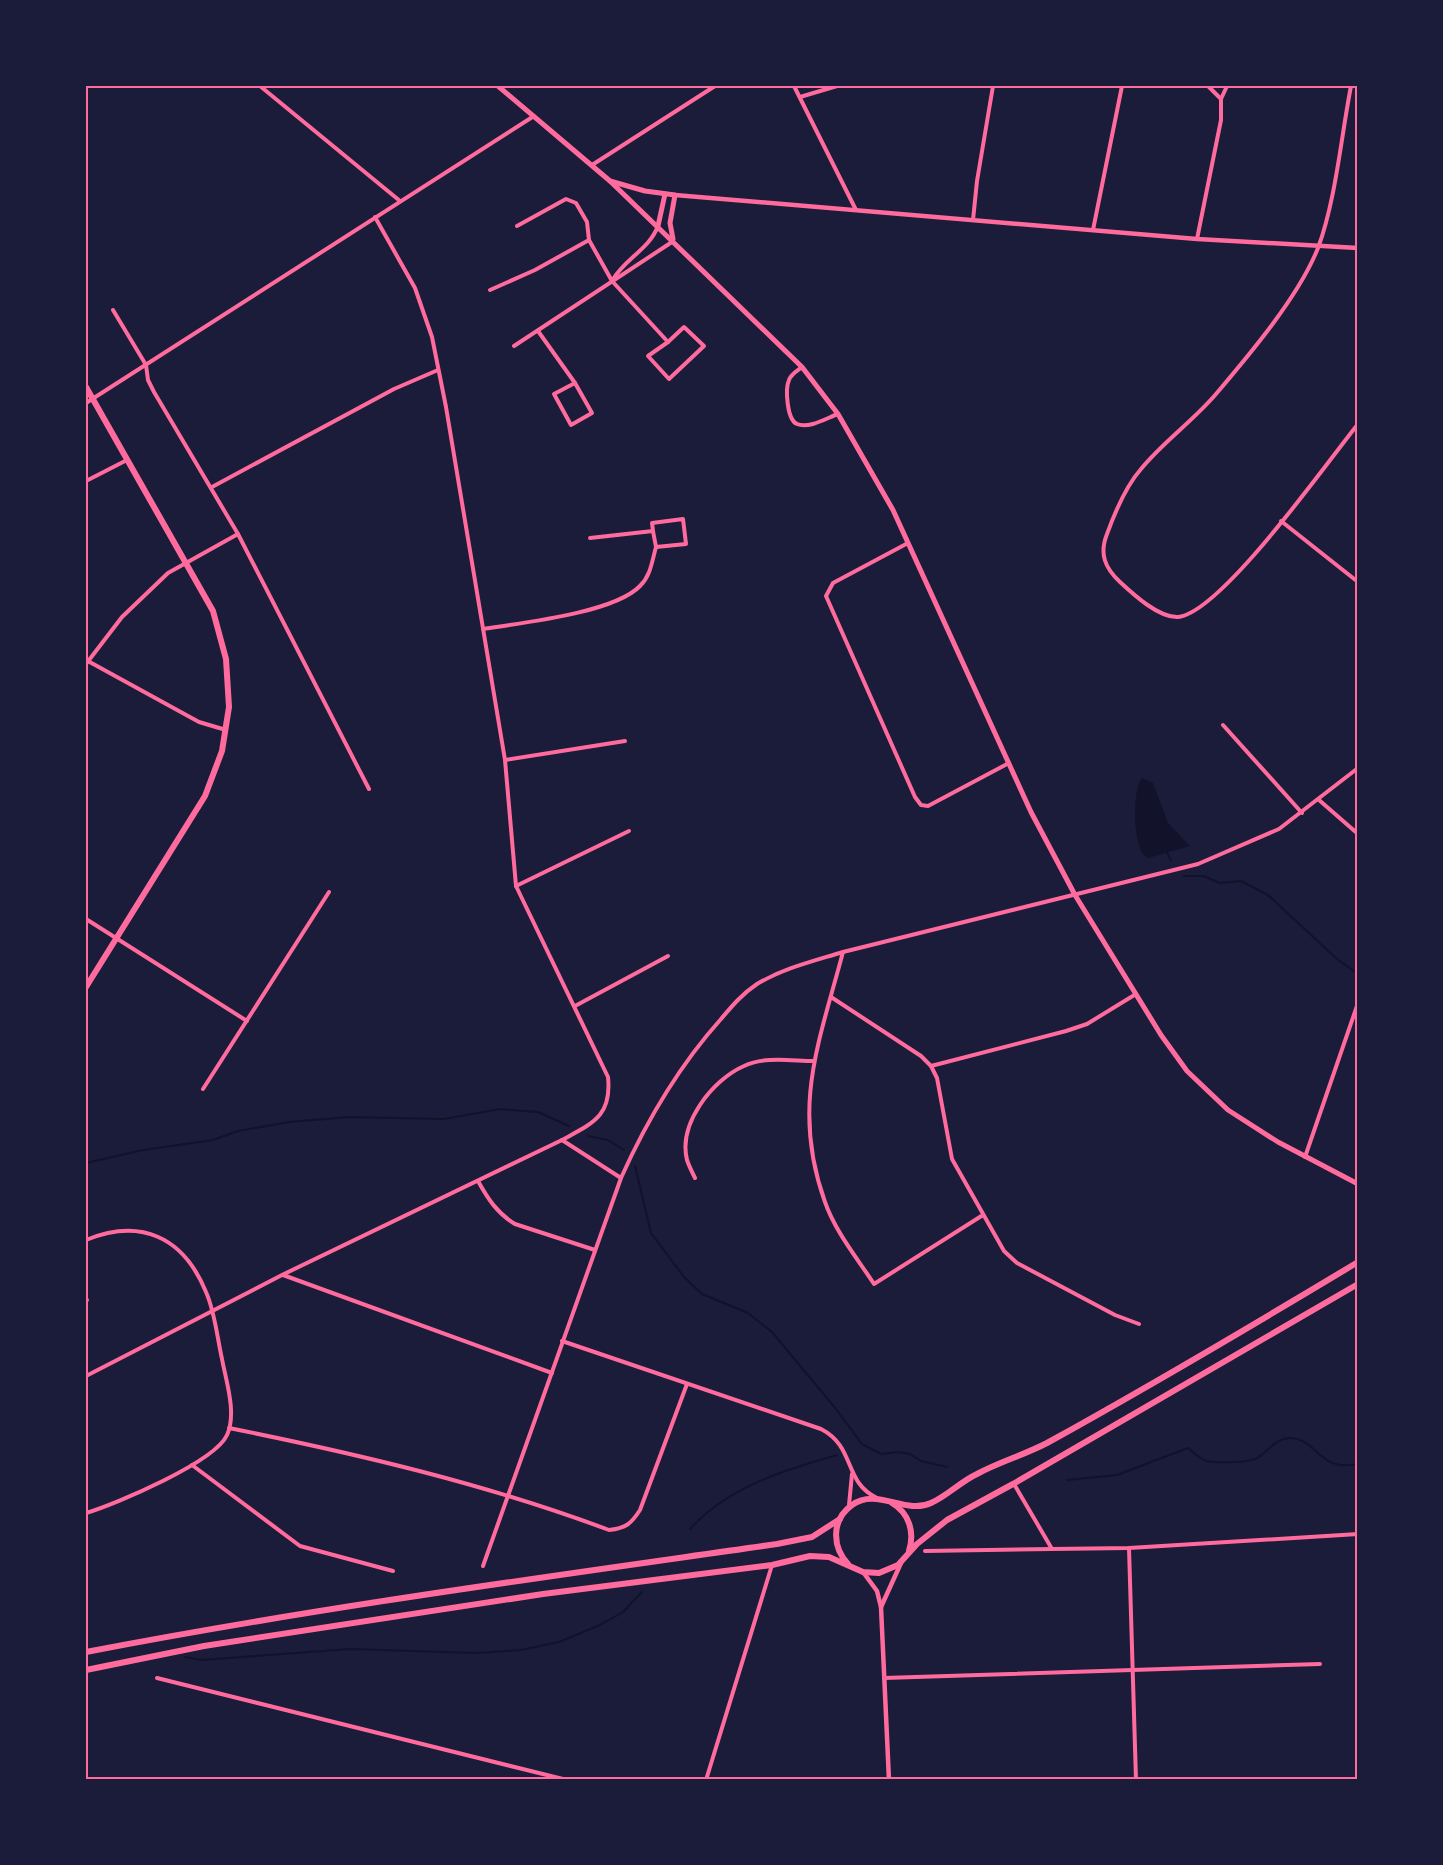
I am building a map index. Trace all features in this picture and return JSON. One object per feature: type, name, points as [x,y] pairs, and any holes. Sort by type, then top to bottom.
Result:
[{"type":"main road","points":[[498,86],[610,181],[802,367],[838,414],[893,510],[1009,763],[1075,895],[1187,1071],[1212,1097],[1305,1157],[1358,1184]]},
{"type":"main road","points":[[610,181],[626,187],[675,195],[670,223],[673,241]]},
{"type":"main road","points":[[658,226],[665,194]]},
{"type":"main road","points":[[86,387],[213,610],[222,637],[229,684],[226,730],[216,773],[205,796],[86,987]]},
{"type":"main road","points":[[849,1564],[837,1546],[836,1535],[840,1519],[846,1509],[860,1500],[881,1499],[917,1506],[930,1504],[968,1479],[1046,1443],[1178,1369],[1358,1262]]},
{"type":"main road","points":[[86,1670],[204,1646],[543,1594],[772,1565],[814,1555],[849,1564],[863,1572],[884,1572],[904,1559],[917,1544],[947,1520],[1358,1284]]},
{"type":"main road","points":[[881,1499],[899,1508],[909,1522],[911,1540],[904,1559]]},
{"type":"main road","points":[[86,1652],[190,1632],[393,1600],[777,1544],[812,1537],[840,1519]]},
{"type":"street","points":[[260,86],[400,201]]},
{"type":"street","points":[[592,165],[715,86]]},
{"type":"street","points":[[794,86],[856,210]]},
{"type":"street","points":[[800,97],[837,86]]},
{"type":"street","points":[[973,220],[977,181],[993,86]]},
{"type":"street","points":[[1093,230],[1122,86]]},
{"type":"street","points":[[1208,86],[1221,99]]},
{"type":"street","points":[[1197,239],[1221,120],[1221,99],[1227,86]]},
{"type":"street","points":[[1351,86],[1328,210],[1318,247],[1294,292],[1217,393],[1139,471],[1107,534],[1103,556],[1108,570],[1122,584],[1158,611],[1180,617],[1199,609],[1221,591],[1281,521],[1358,424]]},
{"type":"street","points":[[86,404],[534,116]]},
{"type":"street","points":[[675,195],[1197,239],[1358,248]]},
{"type":"street","points":[[518,226],[566,199],[572,199],[587,222],[589,240],[612,281],[668,342]]},
{"type":"street","points":[[86,1376],[282,1275],[562,1140],[591,1124],[602,1114],[608,1102],[609,1088],[605,1069],[516,886],[505,760],[432,338],[415,288],[375,217]]},
{"type":"street","points":[[612,281],[620,267],[650,243],[658,226]]},
{"type":"street","points":[[490,290],[536,270],[589,240]]},
{"type":"street","points":[[514,346],[673,241]]},
{"type":"street","points":[[113,310],[146,365],[148,380],[154,392],[238,534],[369,789]]},
{"type":"street","points":[[684,327],[704,346],[669,379],[648,356],[668,342],[684,327]]},
{"type":"street","points":[[538,331],[575,383],[592,413],[571,424],[554,394],[575,383]]},
{"type":"street","points":[[802,367],[793,373],[787,384],[790,417],[796,424],[806,425],[838,414]]},
{"type":"street","points":[[212,487],[394,389],[438,370]]},
{"type":"street","points":[[86,481],[128,459]]},
{"type":"street","points":[[483,629],[577,614],[626,595],[640,586],[649,575],[656,548],[652,524],[683,519],[686,544],[656,548]]},
{"type":"street","points":[[1281,521],[1358,582]]},
{"type":"street","points":[[590,538],[653,531]]},
{"type":"street","points":[[226,730],[199,722],[86,662],[137,601],[168,573],[238,534]]},
{"type":"street","points":[[908,543],[833,583],[826,596],[915,797],[921,805],[928,806],[1009,763]]},
{"type":"street","points":[[1223,725],[1302,813]]},
{"type":"street","points":[[505,760],[626,741]]},
{"type":"street","points":[[483,1566],[621,1178],[656,1105],[711,1030],[743,994],[794,967],[843,952],[1198,864],[1280,829],[1358,768]]},
{"type":"street","points":[[1319,800],[1358,834]]},
{"type":"street","points":[[516,886],[629,831]]},
{"type":"street","points":[[203,1089],[329,892]]},
{"type":"street","points":[[86,919],[247,1021]]},
{"type":"street","points":[[843,952],[814,1061],[808,1097],[808,1120],[813,1156],[825,1202],[874,1284],[983,1215]]},
{"type":"street","points":[[574,1006],[668,956]]},
{"type":"street","points":[[931,1066],[1066,1031],[1095,1019],[1136,994]]},
{"type":"street","points":[[831,997],[921,1056],[931,1066],[937,1078],[948,1146],[1004,1251],[1017,1263],[1115,1315],[1139,1324]]},
{"type":"street","points":[[1305,1157],[1358,1003]]},
{"type":"street","points":[[695,1178],[687,1159],[687,1136],[694,1113],[716,1086],[744,1066],[769,1060],[814,1061]]},
{"type":"street","points":[[562,1140],[621,1178]]},
{"type":"street","points":[[478,1181],[489,1202],[515,1224],[595,1250]]},
{"type":"street","points":[[86,1240],[103,1233],[127,1229],[156,1235],[179,1251],[192,1267],[207,1292],[212,1311],[228,1388],[229,1428],[216,1450],[121,1500],[86,1513]]},
{"type":"street","points":[[282,1275],[552,1373]]},
{"type":"street","points":[[562,1341],[825,1432],[843,1447],[852,1473],[862,1489],[881,1499]]},
{"type":"street","points":[[229,1428],[345,1451],[508,1495],[609,1530],[622,1529],[630,1524],[640,1510],[687,1384]]},
{"type":"street","points":[[192,1464],[300,1546],[393,1571]]},
{"type":"street","points":[[846,1509],[852,1497],[852,1473]]},
{"type":"street","points":[[1013,1484],[1052,1549]]},
{"type":"street","points":[[925,1551],[1129,1548],[1358,1534]]},
{"type":"street","points":[[1129,1548],[1136,1779]]},
{"type":"street","points":[[882,1607],[904,1559]]},
{"type":"street","points":[[706,1779],[772,1565]]},
{"type":"street","points":[[863,1572],[877,1591],[882,1607],[888,1779]]},
{"type":"street","points":[[884,1678],[1320,1664]]},
{"type":"street","points":[[157,1678],[553,1778],[567,1779]]},
{"type":"shaded area","points":[[1142,778],[1153,783],[1168,823],[1190,846],[1148,858],[1143,853],[1136,833],[1135,820],[1136,794]]},
{"type":"waterway","points":[[1166,851],[1171,860]]},
{"type":"waterway","points":[[1184,876],[1204,876],[1219,883],[1241,881],[1268,895],[1337,959],[1358,974]]},
{"type":"waterway","points":[[86,1163],[143,1150],[213,1140],[238,1131],[289,1122],[349,1117],[444,1119],[500,1109],[538,1112],[569,1126]]},
{"type":"waterway","points":[[588,1136],[608,1140],[624,1150]]},
{"type":"waterway","points":[[635,1166],[651,1233],[684,1277],[702,1294],[748,1313],[772,1332],[862,1444],[881,1454],[898,1452],[910,1454],[921,1461],[947,1467]]},
{"type":"waterway","points":[[1067,1480],[1117,1475],[1188,1448],[1207,1461],[1247,1461],[1257,1458],[1277,1442],[1286,1438],[1301,1440],[1335,1464],[1358,1464]]},
{"type":"waterway","points":[[690,1529],[705,1514],[739,1491],[777,1474],[837,1455]]},
{"type":"waterway","points":[[185,1657],[201,1660],[351,1649],[477,1653],[521,1650],[559,1642],[600,1625],[623,1612],[642,1592]]}]
